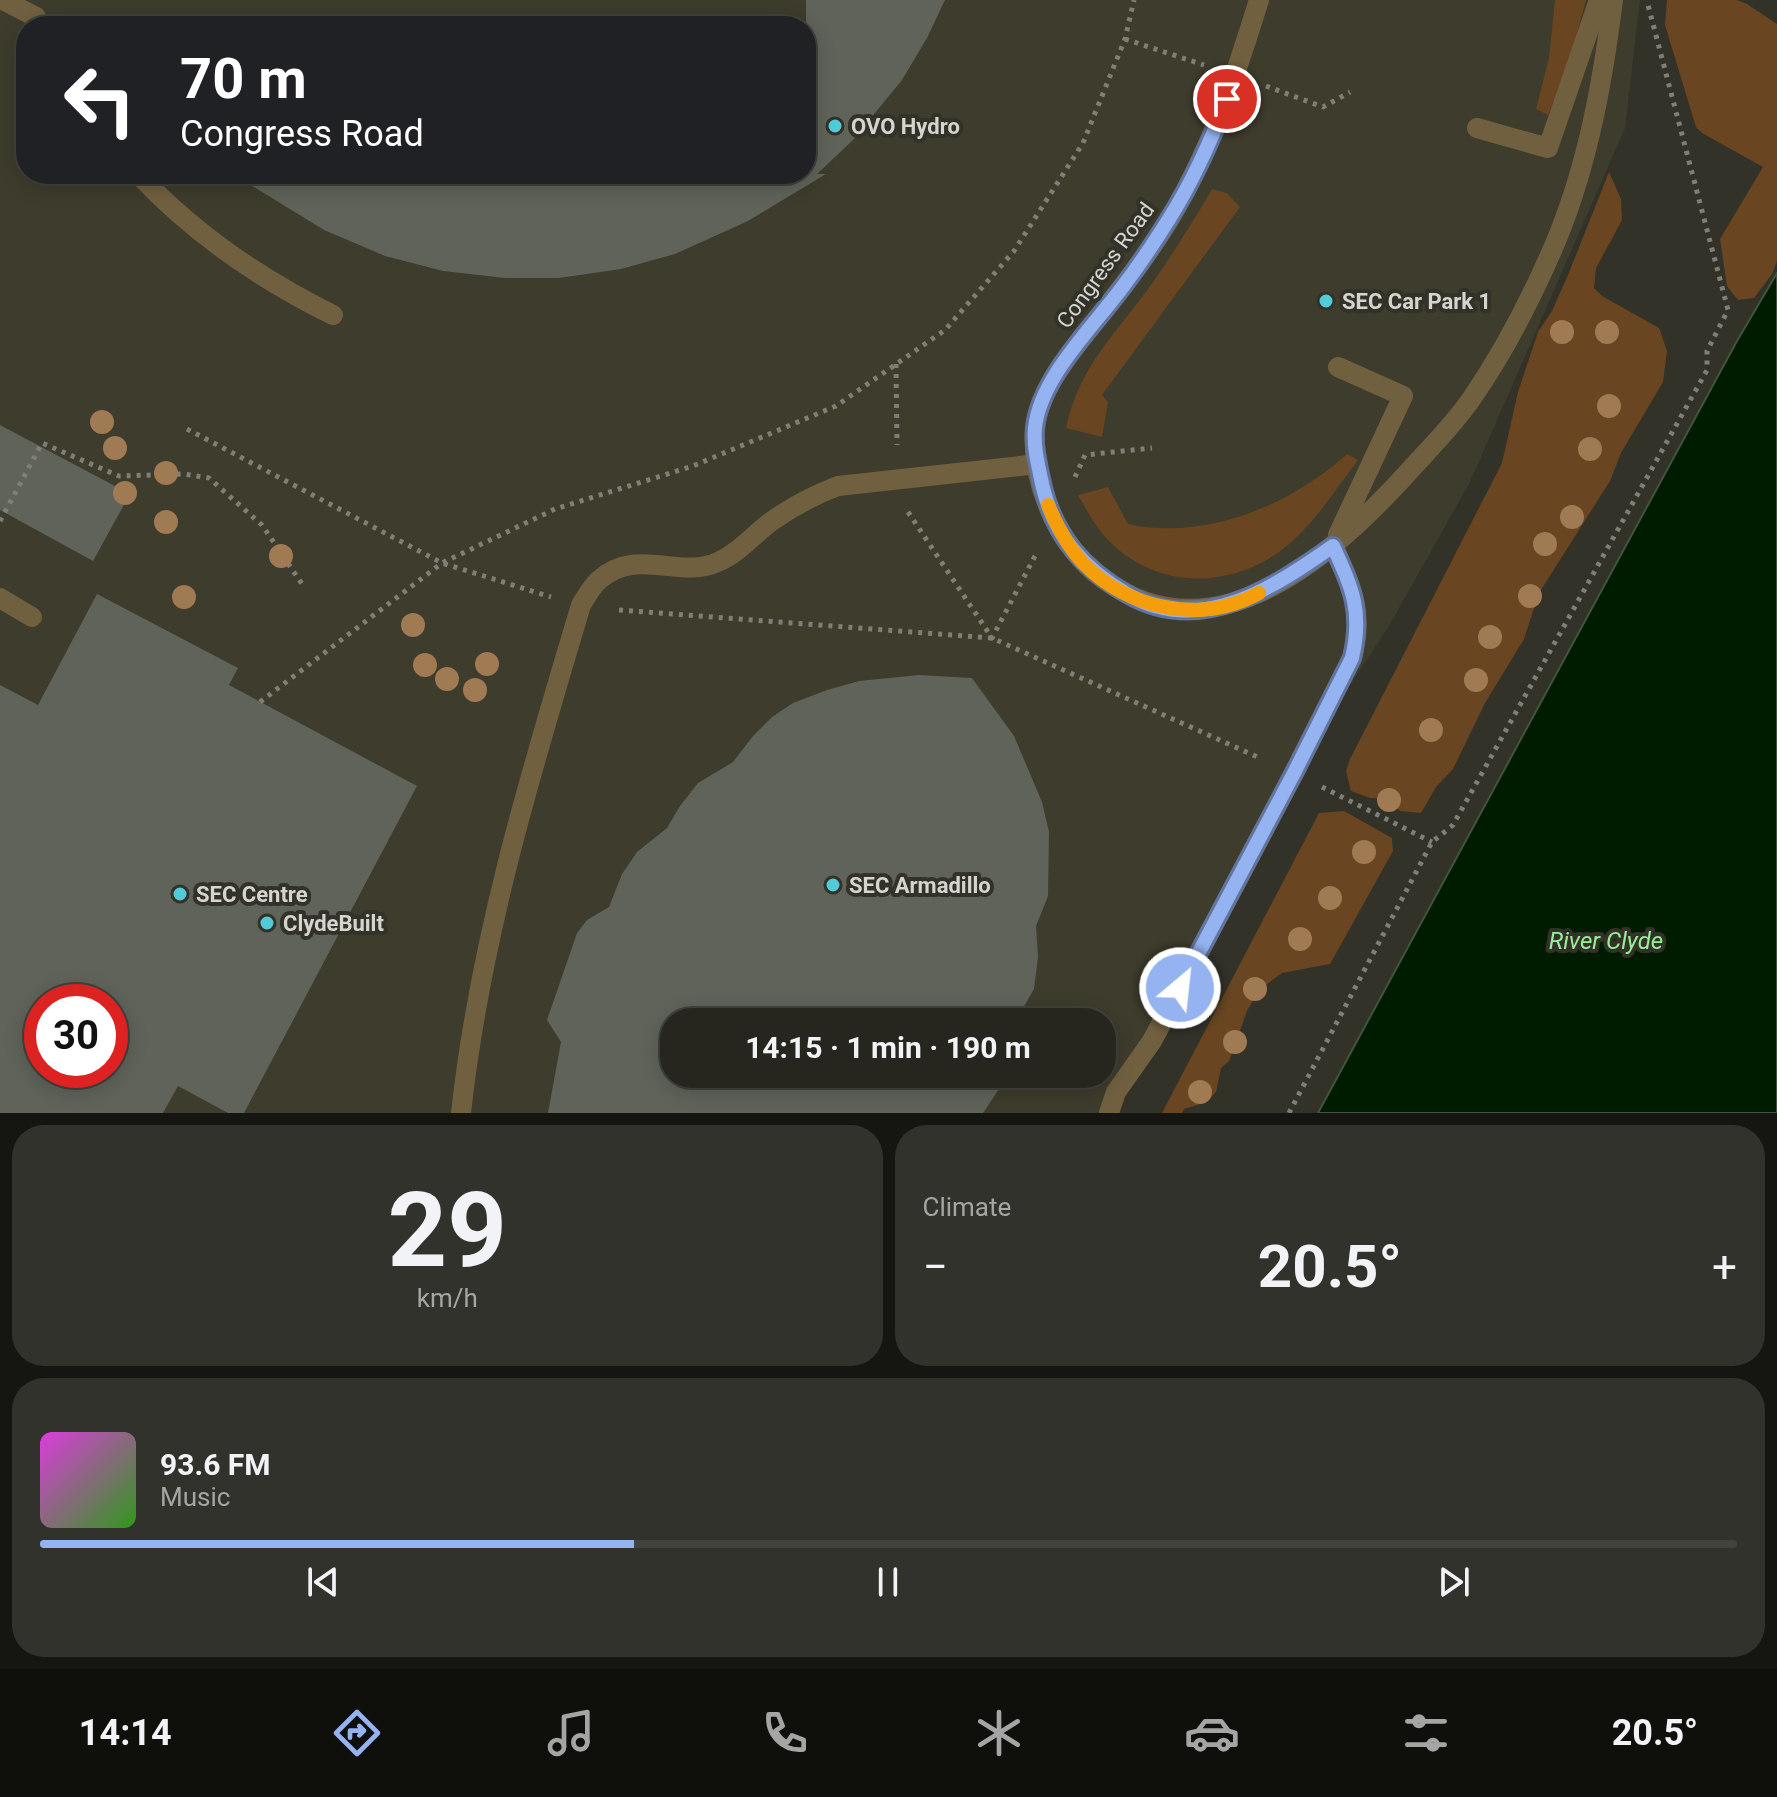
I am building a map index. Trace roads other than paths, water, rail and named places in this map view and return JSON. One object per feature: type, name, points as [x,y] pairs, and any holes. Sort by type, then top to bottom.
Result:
[{"type":"street","points":[[3,0],[36,14]]},
{"type":"street","name":"Congress Road","points":[[1259,0],[1209,147],[1170,218],[1122,288],[1065,362],[1043,400],[1035,428],[1038,464],[1046,500],[1054,520],[1083,563],[1134,598],[1162,607],[1191,611],[1221,607],[1254,596],[1288,578],[1333,546],[1388,495],[1460,413],[1515,330],[1552,252],[1591,134],[1613,0]]},
{"type":"street","points":[[1477,128],[1548,148],[1599,0]]},
{"type":"street","points":[[148,184],[171,208],[233,258],[283,290],[333,315]]},
{"type":"street","points":[[1109,1113],[1116,1092],[1152,1041],[1352,658],[1357,640],[1356,597],[1333,546],[1403,396],[1338,367]]},
{"type":"street","points":[[461,1113],[486,950],[522,802],[581,605],[598,580],[620,567],[643,562],[691,568],[718,563],[772,521],[808,498],[838,486],[1038,464]]},
{"type":"street","points":[[0,598],[32,617]]},
{"type":"water","name":"River Clyde","points":[[1777,273],[1777,1113],[1318,1113],[1737,341]]},
{"type":"place","name":"OVO Hydro","points":[[835,126]]},
{"type":"place","name":"SEC Car Park 1","points":[[1326,301]]},
{"type":"place","name":"SEC Armadillo","points":[[833,885]]},
{"type":"place","name":"SEC Centre","points":[[180,894]]},
{"type":"place","name":"ClydeBuilt","points":[[267,923]]}]
